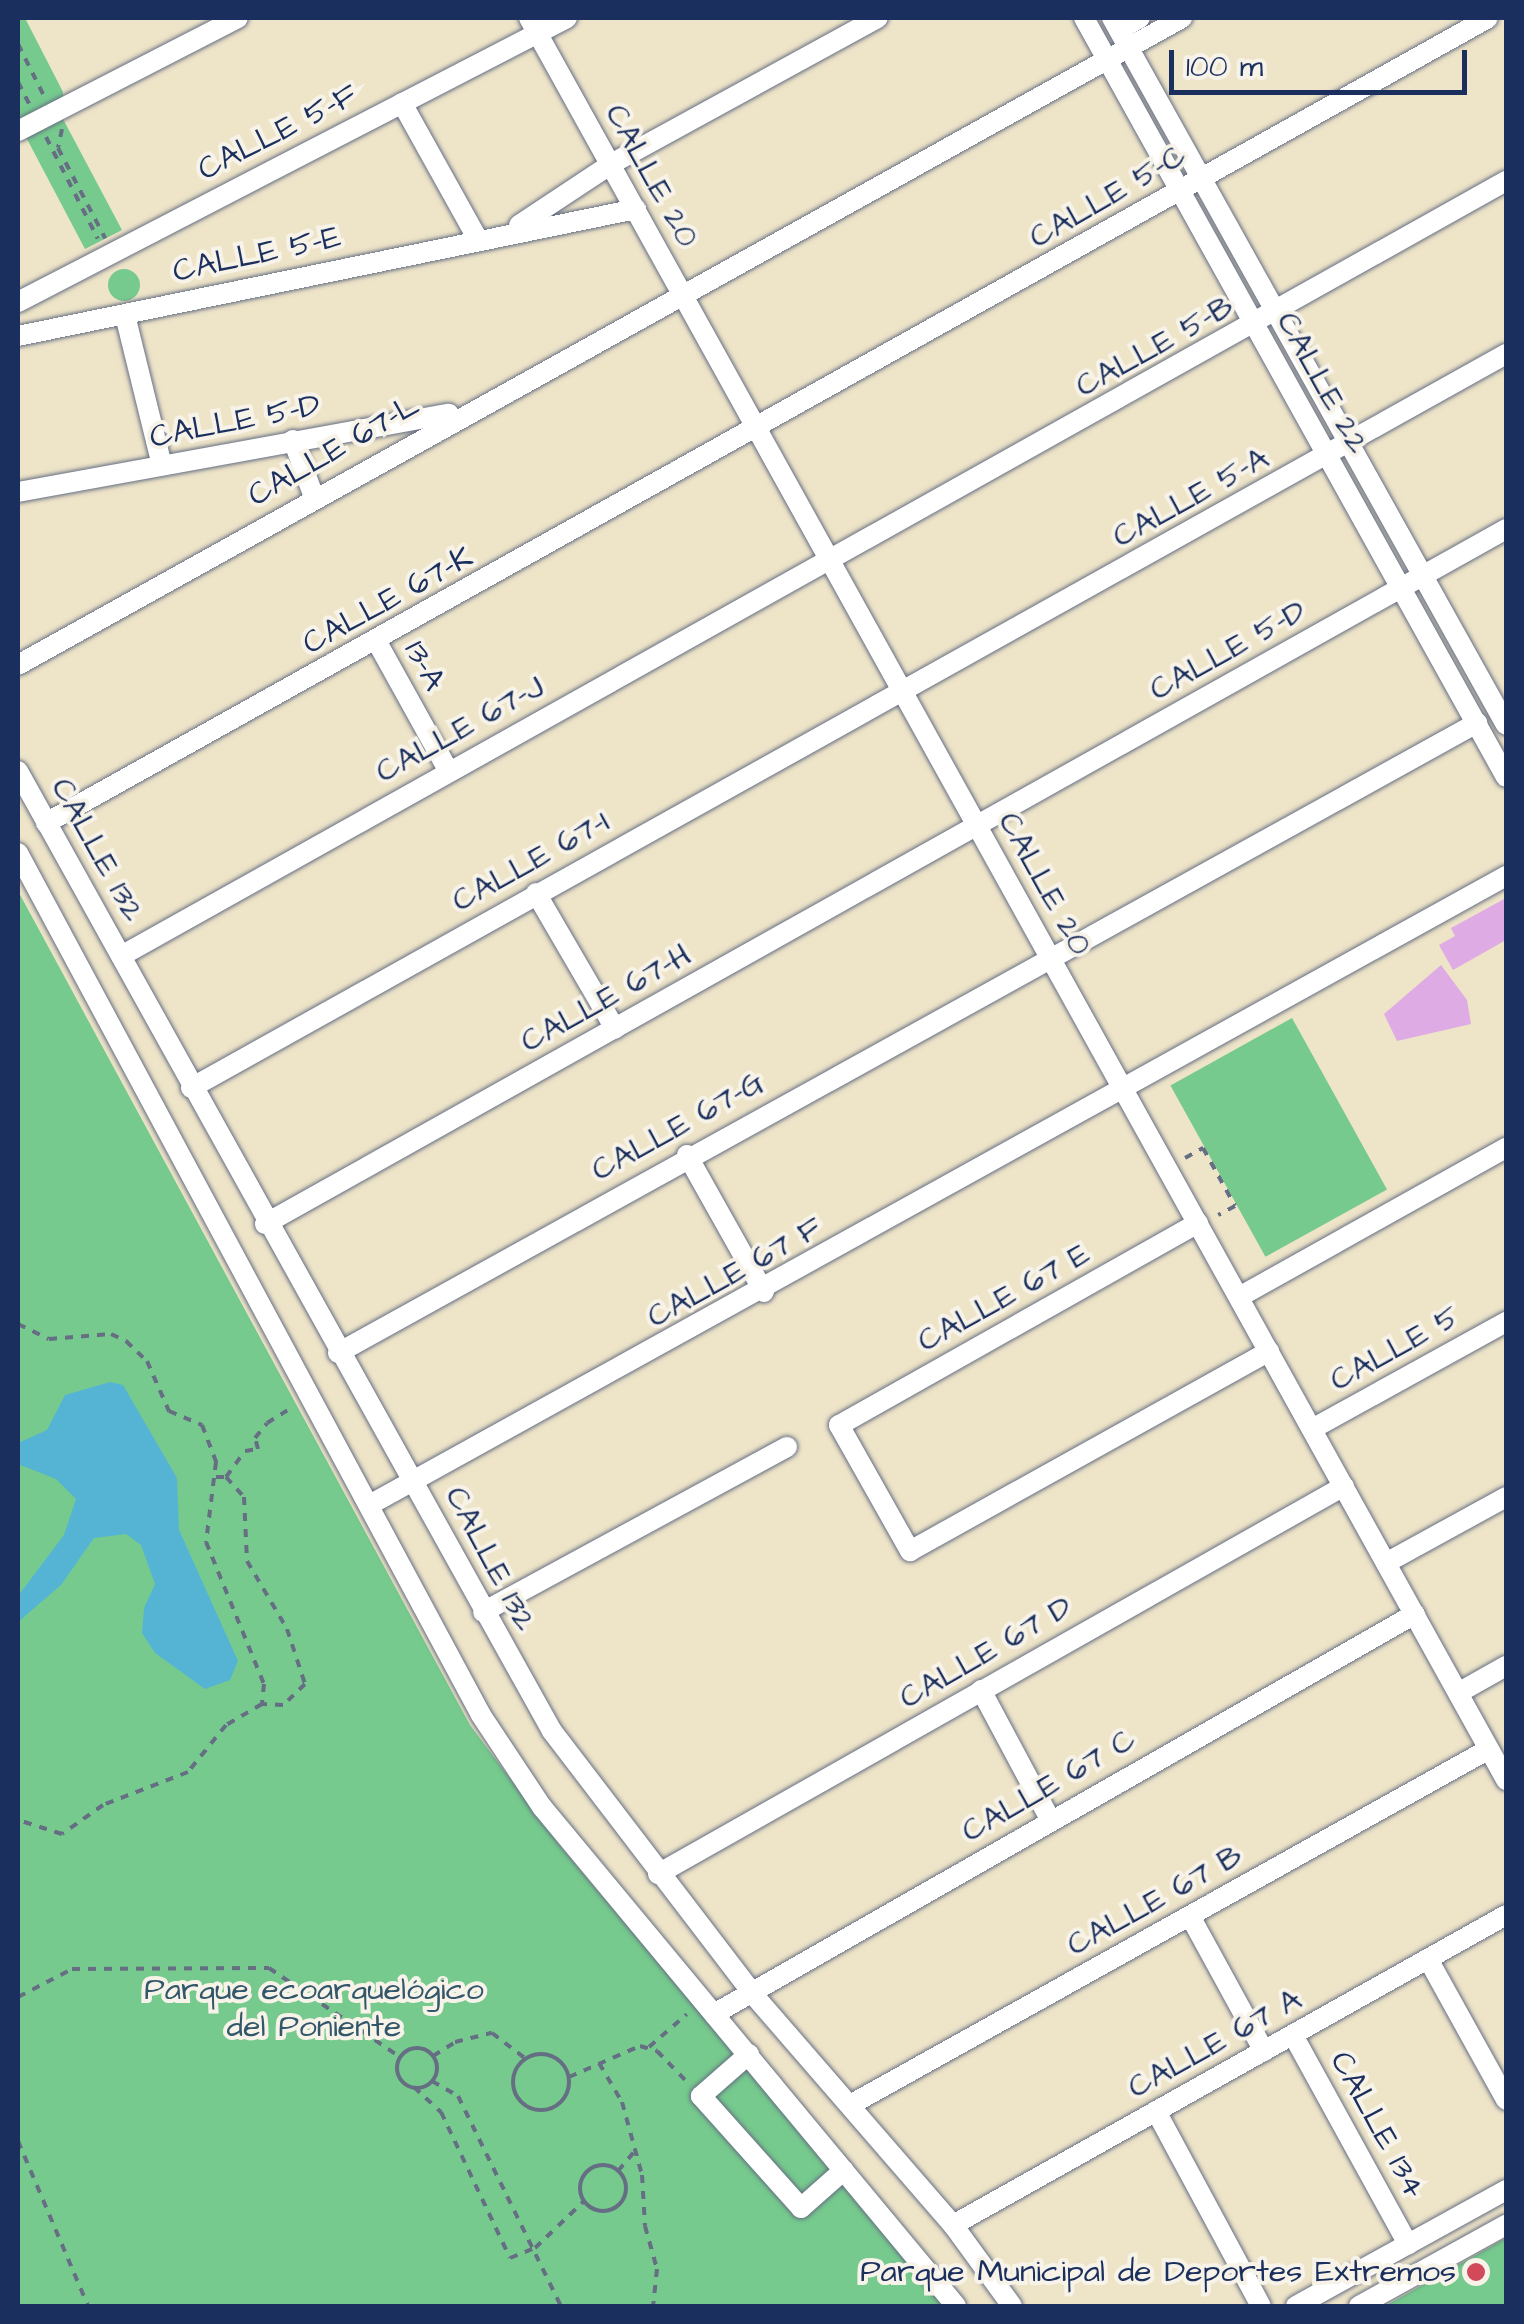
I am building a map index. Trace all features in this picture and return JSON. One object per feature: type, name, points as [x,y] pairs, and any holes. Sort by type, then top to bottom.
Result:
[{"type":"street","points":[[18,131],[238,18]]},
{"type":"street","name":"CALLE 5-F","points":[[18,302],[402,103],[533,25],[566,18]]},
{"type":"street","name":"CALLE 5-E","points":[[510,232],[610,164],[878,18]]},
{"type":"street","name":"CALLE 22","points":[[1084,18],[1506,777]]},
{"type":"street","points":[[681,292],[1108,59],[1119,32],[1140,18]]},
{"type":"street","points":[[1119,32],[1182,18]]},
{"type":"street","name":"CALLE 5-C","points":[[758,429],[1488,18]]},
{"type":"street","name":"CALLE 20","points":[[533,25],[1124,1088],[1205,1221],[1239,1297],[1506,1780]]},
{"type":"street","name":"CALLE 22","points":[[1119,32],[1504,713]]},
{"type":"street","points":[[402,103],[476,238]]},
{"type":"street","name":"CALLE 5-B","points":[[830,559],[1256,326],[1506,181]]},
{"type":"street","name":"CALLE 5-E","points":[[18,336],[476,238],[636,209]]},
{"type":"street","name":"CALLE 67-L","points":[[18,665],[681,292]]},
{"type":"street","points":[[125,315],[162,466]]},
{"type":"street","name":"CALLE 5-A","points":[[902,690],[1328,457],[1506,354]]},
{"type":"street","name":"CALLE 5-D","points":[[18,492],[464,411]]},
{"type":"street","name":"CALLE 67-K","points":[[46,823],[758,429]]},
{"type":"street","points":[[293,440],[314,497]]},
{"type":"street","name":"CALLE 5-D","points":[[976,823],[1506,530]]},
{"type":"street","name":"CALLE 67-J","points":[[121,956],[830,559]]},
{"type":"street","name":"13-A","points":[[377,642],[448,770]]},
{"type":"street","name":"CALLE 67-I","points":[[191,1088],[902,690]]},
{"type":"street","points":[[1050,956],[1476,723]]},
{"type":"street","name":"CALLE 132","points":[[18,771],[265,1224],[415,1481],[483,1612],[552,1731],[752,1993],[953,2225],[1012,2306]]},
{"type":"street","name":"CALLE 67-H","points":[[265,1224],[976,823]]},
{"type":"street","points":[[18,853],[373,1503],[482,1715],[542,1807],[956,2306]]},
{"type":"street","points":[[1124,1088],[1506,876]]},
{"type":"street","points":[[536,893],[614,1029]]},
{"type":"street","name":"CALLE 67-G","points":[[338,1353],[1050,956]]},
{"type":"street","name":"CALLE 67 F","points":[[373,1503],[764,1292],[1124,1088]]},
{"type":"street","points":[[1239,1297],[1506,1148]]},
{"type":"street","points":[[688,1155],[764,1292]]},
{"type":"street","name":"CALLE 67 E","points":[[1205,1221],[839,1424],[910,1552],[1269,1351]]},
{"type":"street","name":"CALLE 5","points":[[1312,1430],[1506,1322]]},
{"type":"street","points":[[483,1612],[787,1447]]},
{"type":"street","name":"CALLE 67 D","points":[[658,1874],[1344,1486]]},
{"type":"street","points":[[1386,1563],[1506,1497]]},
{"type":"street","name":"CALLE 67 C","points":[[709,2007],[752,1993],[1415,1614]]},
{"type":"street","points":[[1458,1693],[1506,1666]]},
{"type":"street","points":[[981,1690],[1050,1820]]},
{"type":"street","name":"CALLE 67 B","points":[[850,2105],[1490,1749]]},
{"type":"street","name":"CALLE 67 A","points":[[953,2225],[1506,1915]]},
{"type":"street","points":[[1190,1916],[1264,2051]]},
{"type":"street","points":[[1428,1959],[1506,2100]]},
{"type":"street","name":"CALLE 134","points":[[1293,2034],[1408,2244]]},
{"type":"street","points":[[749,2054],[701,2096],[801,2208],[844,2170]]},
{"type":"street","points":[[1156,2111],[1261,2306]]},
{"type":"street","points":[[1296,2306],[1506,2190]]},
{"type":"street","points":[[1360,2306],[1506,2224]]},
{"type":"path","points":[[18,44],[46,100]]},
{"type":"path","points":[[18,82],[31,108]]},
{"type":"path","points":[[43,132],[103,242],[58,148],[60,125]]},
{"type":"path","points":[[1181,1161],[1203,1148],[1235,1206],[1205,1221]]},
{"type":"path","points":[[18,1324],[48,1339],[111,1334],[126,1341],[148,1362],[169,1411],[202,1425],[216,1477],[206,1542],[253,1646],[262,1704]]},
{"type":"path","points":[[226,1477],[245,1451],[258,1449],[256,1438],[267,1422],[314,1395]]},
{"type":"path","points":[[18,1820],[52,1834],[74,1830],[103,1805],[188,1772],[226,1725],[262,1704],[283,1706],[304,1684],[279,1612],[247,1560],[244,1497],[226,1477],[216,1477]]},
{"type":"path","points":[[18,1997],[72,1969],[269,1968],[400,2058]]},
{"type":"path","points":[[569,2077],[552,2056],[526,2059],[514,2073],[514,2092],[534,2110],[561,2103],[569,2077],[649,2047],[709,2007]]},
{"type":"path","points":[[433,2056],[455,2042],[492,2033],[526,2059]]},
{"type":"path","points":[[649,2047],[701,2096]]},
{"type":"path","points":[[400,2058],[416,2048],[433,2056]]},
{"type":"path","points":[[432,2080],[433,2056]]},
{"type":"path","points":[[400,2058],[399,2076],[441,2112],[510,2258],[536,2248],[584,2201]]},
{"type":"path","points":[[599,2063],[622,2102],[634,2152],[657,2269],[653,2306]]},
{"type":"path","points":[[414,2087],[432,2080]]},
{"type":"path","points":[[432,2080],[458,2096],[562,2306]]},
{"type":"path","points":[[18,2141],[88,2306]]},
{"type":"path","points":[[618,2171],[634,2152]]},
{"type":"path","points":[[590,2169],[618,2171],[625,2193],[617,2206],[602,2211],[584,2201],[580,2187],[590,2169]]},
{"type":"green space","points":[[18,18],[25,18],[63,92],[63,119],[122,230],[85,249],[18,122]]},
{"type":"green space","points":[[124,269],[135,274],[140,285],[135,296],[124,301],[113,296],[108,285],[113,274]]},
{"type":"green space","name":"Parque ecoarquelógico del Poniente","points":[[18,891],[470,1725],[562,1848],[945,2306],[18,2306]]},
{"type":"green space","points":[[1292,1018],[1387,1189],[1265,1257],[1170,1085]]},
{"type":"green space","name":"Parque Municipal de Deportes Extremos","points":[[1506,2238],[1506,2306],[1385,2306]]},
{"type":"water","points":[[110,1382],[123,1385],[177,1478],[179,1530],[238,1661],[230,1680],[205,1689],[155,1653],[142,1633],[144,1608],[155,1584],[141,1545],[126,1534],[94,1538],[61,1585],[18,1622],[18,1596],[64,1535],[76,1499],[56,1479],[18,1464],[18,1443],[47,1430],[65,1395]]},
{"type":"building","points":[[1506,898],[1506,940],[1453,970],[1439,945],[1455,936],[1451,928]]},
{"type":"building","points":[[1441,965],[1467,1000],[1471,1024],[1397,1041],[1384,1014]]},
{"type":"place","name":"Parque Municipal de Deportes Extremos","points":[[1476,2272]]}]
